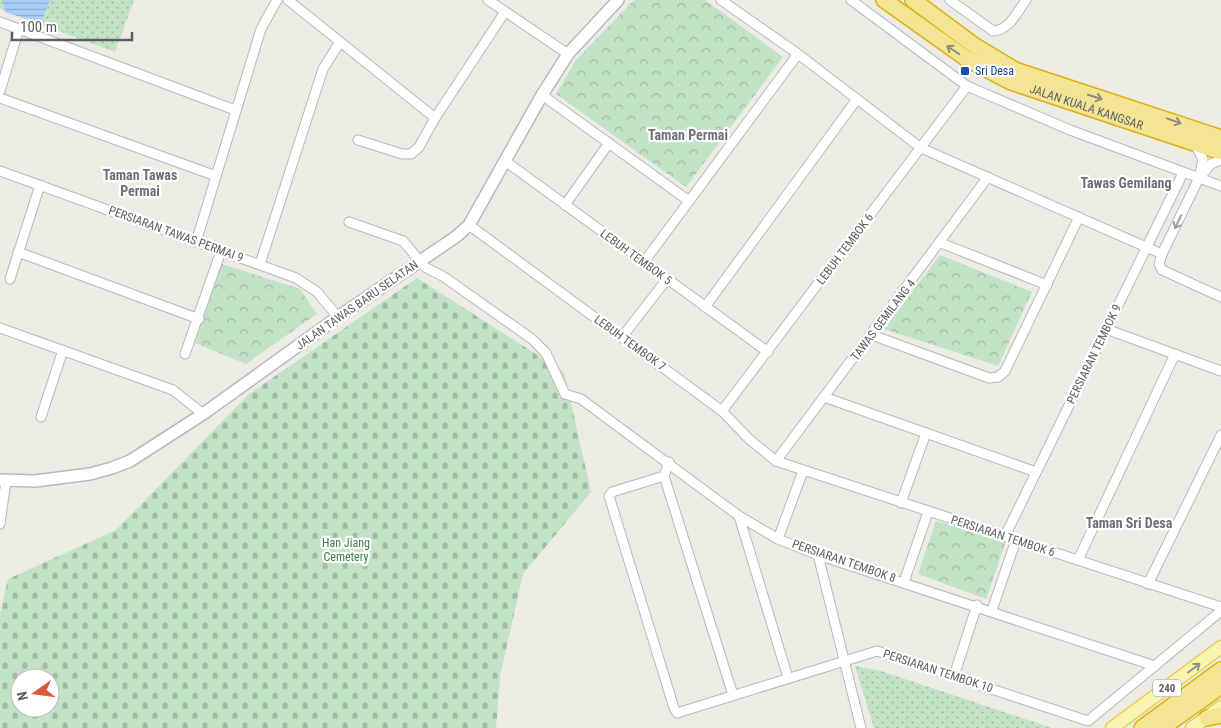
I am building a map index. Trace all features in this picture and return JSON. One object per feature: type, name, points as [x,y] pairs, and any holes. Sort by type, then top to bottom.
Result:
[{"type":"highway","name":"JALAN KUALA KANGSAR","points":[[884,0],[968,59],[1011,82],[1221,152]]},
{"type":"highway","points":[[894,0],[905,5],[916,1],[916,11],[928,26],[929,33]]},
{"type":"highway","name":"JALAN KUALA KANGSAR","points":[[916,1],[980,50],[1015,70],[1221,138]]},
{"type":"highway","points":[[1142,728],[1221,670]]},
{"type":"highway","points":[[1162,728],[1221,686]]},
{"type":"main road","name":"240","points":[[1112,728],[1221,647]]},
{"type":"main road","points":[[1192,728],[1214,716],[1221,707]]},
{"type":"street","points":[[196,242],[261,29],[277,0]]},
{"type":"street","points":[[288,0],[434,118]]},
{"type":"street","points":[[488,0],[568,54]]},
{"type":"street","name":"JALAN TAWAS BARU SELATAN","points":[[3,481],[35,481],[112,468],[130,461],[203,414],[338,317],[457,236],[469,225],[542,95],[568,54],[618,0]]},
{"type":"street","points":[[720,0],[798,54],[921,148],[1162,254]]},
{"type":"street","points":[[851,0],[967,86],[1070,130],[1221,186]]},
{"type":"street","points":[[950,0],[994,31],[1001,30],[1008,25],[1026,0]]},
{"type":"street","points":[[358,140],[402,154],[411,154],[419,147],[434,118],[505,12]]},
{"type":"street","points":[[0,22],[235,110]]},
{"type":"street","points":[[0,91],[19,29]]},
{"type":"street","points":[[260,264],[323,69],[340,42]]},
{"type":"street","points":[[644,262],[798,54]]},
{"type":"street","name":"LEBUH TEMBOK 6","points":[[722,411],[967,86]]},
{"type":"street","points":[[542,95],[689,200]]},
{"type":"street","points":[[0,98],[216,176]]},
{"type":"street","points":[[705,307],[857,99]]},
{"type":"street","points":[[1192,142],[1203,159],[1199,178],[1159,264],[1162,270],[1221,297]]},
{"type":"street","points":[[565,205],[609,143]]},
{"type":"street","points":[[1199,178],[1211,164],[1221,160]]},
{"type":"street","name":"LEBUH TEMBOK 5","points":[[505,161],[768,352]]},
{"type":"street","name":"PERSIARAN TAWAS PERMAI 9","points":[[0,171],[260,264],[306,283],[338,317]]},
{"type":"street","name":"PERSIARAN TEMBOK 9","points":[[1004,536],[1183,173]]},
{"type":"street","name":"TAWAS GEMILANG 4","points":[[776,461],[941,243],[988,177]]},
{"type":"street","points":[[10,279],[40,185]]},
{"type":"street","points":[[872,335],[988,378],[995,378],[1005,371],[1079,217]]},
{"type":"street","points":[[349,222],[403,241],[419,262]]},
{"type":"street","name":"LEBUH TEMBOK 7","points":[[469,225],[722,411],[749,439],[776,461],[785,465]]},
{"type":"street","points":[[941,243],[1047,285]]},
{"type":"street","points":[[186,354],[221,251]]},
{"type":"street","points":[[18,252],[199,318]]},
{"type":"street","name":"PERSIARAN TEMBOK 8","points":[[419,262],[532,339],[546,353],[565,394],[581,399],[669,462],[739,516],[778,539],[818,555],[992,610],[1155,666]]},
{"type":"street","points":[[622,337],[667,279]]},
{"type":"street","points":[[0,328],[173,390],[203,414]]},
{"type":"street","points":[[1106,329],[1220,368]]},
{"type":"street","points":[[41,417],[63,350]]},
{"type":"street","points":[[1078,560],[1175,354]]},
{"type":"street","points":[[824,398],[1036,472]]},
{"type":"street","points":[[901,503],[926,433]]},
{"type":"street","points":[[1148,584],[1221,435]]},
{"type":"street","points":[[669,462],[664,476],[734,695]]},
{"type":"street","name":"PERSIARAN TEMBOK 6","points":[[785,465],[1078,560],[1221,609]]},
{"type":"street","points":[[778,539],[803,471]]},
{"type":"street","name":"PERSIARAN TEMBOK 10","points":[[664,476],[612,492],[609,496],[676,712],[844,660],[880,651],[1086,721],[1092,719],[1155,666]]},
{"type":"street","points":[[0,524],[3,481]]},
{"type":"street","points":[[904,582],[928,512]]},
{"type":"street","points":[[739,516],[788,678]]},
{"type":"street","points":[[992,610],[1016,540]]},
{"type":"street","points":[[818,555],[862,728]]},
{"type":"street","points":[[954,676],[977,606]]},
{"type":"street","points":[[1155,666],[1221,609]]},
{"type":"green space","points":[[0,0],[134,0],[115,52],[0,9]]},
{"type":"green space","points":[[634,0],[705,0],[783,57],[686,187],[556,94],[575,61]]},
{"type":"green space","points":[[940,255],[1032,292],[998,366],[884,329]]},
{"type":"green space","points":[[222,264],[300,289],[317,314],[246,364],[193,342]]},
{"type":"green space","name":"Han Jiang Cemetery","points":[[417,278],[564,372],[591,492],[523,574],[500,676],[496,728],[0,728],[0,614],[8,579],[116,530],[248,395]]},
{"type":"green space","points":[[936,521],[1006,541],[986,599],[918,574]]},
{"type":"green space","points":[[855,666],[881,671],[1052,728],[874,728]]},
{"type":"water","points":[[3,0],[50,0],[42,20],[36,22],[5,12]]},
{"type":"place","name":"Sri Desa","points":[[965,71]]},
{"type":"district","name":"Taman Permai","points":[[688,135]]},
{"type":"district","name":"Tawas Gemilang","points":[[1126,183]]},
{"type":"district","name":"Taman Tawas Permai","points":[[140,184]]},
{"type":"district","name":"Taman Sri Desa","points":[[1129,523]]}]
